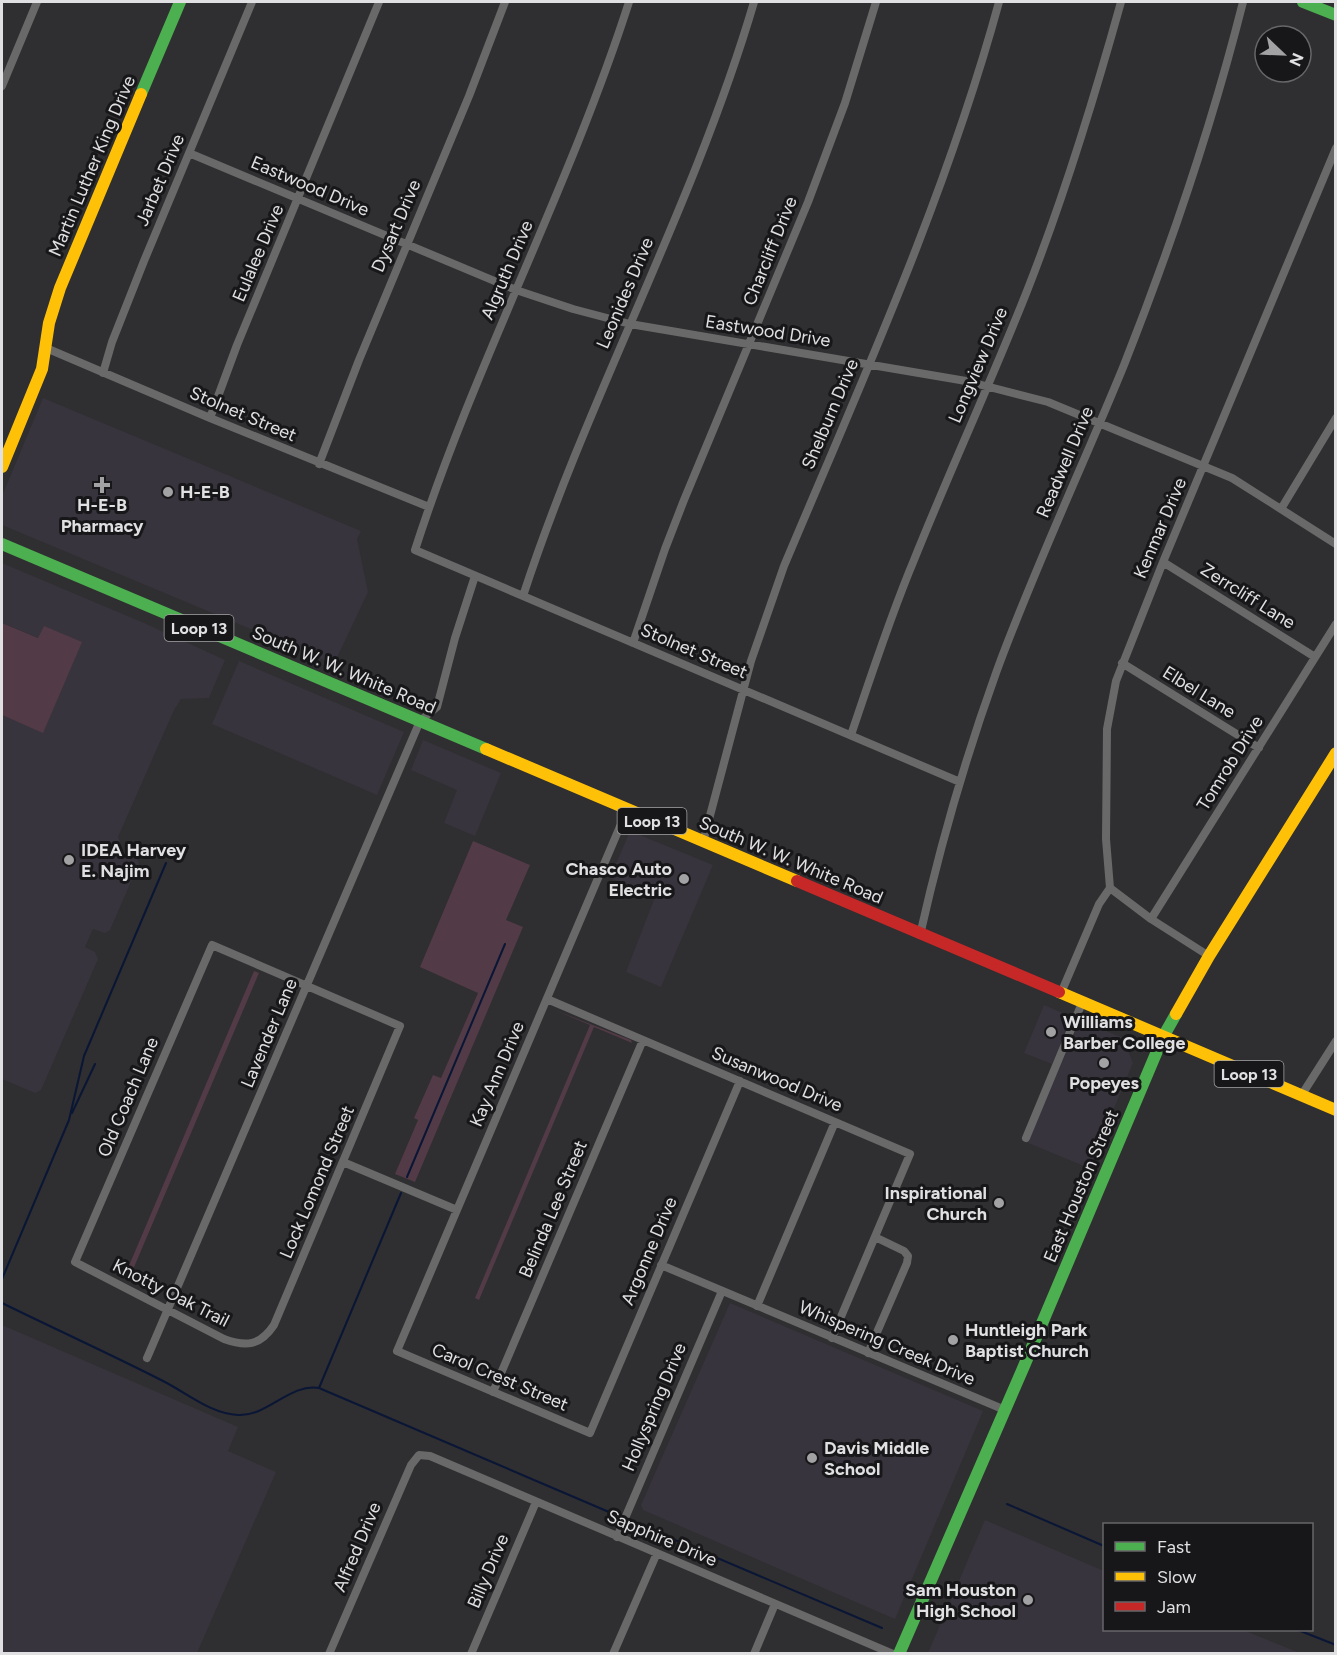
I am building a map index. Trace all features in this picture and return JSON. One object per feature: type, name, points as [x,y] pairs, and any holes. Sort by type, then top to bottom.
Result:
[{"type":"main road","name":"Martin Luther King Drive","points":[[2,467],[42,369],[49,323],[60,288],[180,2]]},
{"type":"main road","points":[[1303,2],[1335,15]]},
{"type":"main road","name":"South W. W. White Road","points":[[2,544],[1335,1110]]},
{"type":"main road","name":"East Houston Street","points":[[899,1653],[1163,1037],[1209,956],[1335,753]]},
{"type":"street","points":[[2,86],[37,2]]},
{"type":"street","name":"Jarbet Drive","points":[[103,373],[112,342],[144,261],[252,2]]},
{"type":"street","name":"Eulalee Drive","points":[[210,418],[237,345],[379,2]]},
{"type":"street","name":"Dysart Drive","points":[[319,464],[505,2]]},
{"type":"street","name":"Algruth Drive","points":[[415,550],[429,507],[516,290],[579,141],[629,2]]},
{"type":"street","name":"Leonides Drive","points":[[523,597],[555,506],[701,153],[754,2]]},
{"type":"street","name":"Charcliff Drive","points":[[633,643],[665,549],[816,180],[845,103],[876,2]]},
{"type":"street","name":"Shelburn Drive","points":[[703,842],[742,690],[784,566],[935,201],[968,106],[999,2]]},
{"type":"street","name":"Longview Drive","points":[[851,735],[910,570],[1028,289],[1071,171],[1121,2]]},
{"type":"street","name":"Readwell Drive","points":[[920,935],[935,867],[960,782],[998,670],[1160,271],[1226,70],[1243,2]]},
{"type":"street","name":"Kenmar Drive","points":[[1110,888],[1106,839],[1107,729],[1111,699],[1122,663],[1163,562],[1335,148]]},
{"type":"street","name":"Eastwood Drive","points":[[189,153],[516,290],[573,309],[630,324],[988,386],[1048,402],[1242,483],[1335,544]]},
{"type":"street","name":"Stolnet Street","points":[[46,348],[319,464],[429,507]]},
{"type":"street","points":[[1281,509],[1335,418]]},
{"type":"street","name":"Stolnet Street","points":[[415,550],[960,782]]},
{"type":"street","name":"Zerrcliff Lane","points":[[1163,562],[1315,657]]},
{"type":"street","points":[[420,721],[437,707],[455,638],[475,576]]},
{"type":"street","name":"Tomrob Drive","points":[[1151,920],[1335,624]]},
{"type":"street","name":"Elbel Lane","points":[[1122,663],[1259,748]]},
{"type":"street","name":"Lavender Lane","points":[[147,1358],[420,721]]},
{"type":"street","name":"Kay Ann Drive","points":[[397,1351],[627,810]]},
{"type":"street","points":[[1061,993],[1099,904],[1110,888],[1151,920],[1209,956]]},
{"type":"street","name":"Old Coach Lane","points":[[75,1262],[212,945],[307,986]]},
{"type":"street","name":"Lock Lomond Street","points":[[253,1343],[270,1332],[274,1325],[400,1026],[307,986]]},
{"type":"street","name":"Susanwood Drive","points":[[547,999],[910,1154],[832,1338]]},
{"type":"street","points":[[1026,1138],[1082,1003]]},
{"type":"street","name":"Belinda Lee Street","points":[[493,1392],[644,1040]]},
{"type":"street","points":[[1301,1095],[1335,1041]]},
{"type":"street","name":"Argonne Drive","points":[[590,1433],[740,1081]]},
{"type":"street","points":[[757,1306],[835,1122]]},
{"type":"street","points":[[343,1162],[457,1210]]},
{"type":"street","points":[[868,1353],[908,1256],[904,1251],[875,1237]]},
{"type":"street","name":"Knotty Oak Trail","points":[[75,1262],[224,1340],[245,1345],[253,1343]]},
{"type":"street","points":[[661,1265],[722,1291]]},
{"type":"street","name":"Whispering Creek Drive","points":[[722,1291],[1005,1410]]},
{"type":"street","name":"Hollyspring Drive","points":[[617,1537],[722,1291]]},
{"type":"street","name":"Carol Crest Street","points":[[397,1351],[590,1433]]},
{"type":"street","name":"Sapphire Drive","points":[[419,1455],[430,1456],[893,1653]]},
{"type":"street","name":"Alfred Drive","points":[[329,1653],[411,1465],[419,1455]]},
{"type":"street","name":"Billy Drive","points":[[471,1653],[536,1502]]},
{"type":"street","points":[[613,1653],[657,1553]]},
{"type":"street","points":[[754,1653],[775,1604]]},
{"type":"shaded area","points":[[43,398],[361,531],[357,539],[368,592],[334,664],[2,525],[2,496]]},
{"type":"shaded area","name":"IDEA Harvey E. Najim","points":[[2,563],[225,660],[209,698],[181,699],[174,710],[118,837],[124,852],[136,857],[139,863],[110,930],[105,933],[93,929],[85,947],[95,952],[98,959],[41,1090],[35,1093],[2,1079],[2,715],[43,732],[44,626],[39,638],[2,623]]},
{"type":"shaded area","points":[[2,623],[38,638],[44,626],[82,642],[43,733],[2,715]]},
{"type":"shaded area","points":[[239,661],[404,732],[377,795],[212,724]]},
{"type":"shaded area","points":[[423,740],[501,773],[475,836],[444,823],[457,790],[411,770]]},
{"type":"shaded area","points":[[630,831],[713,865],[661,987],[626,972],[655,897],[610,878]]},
{"type":"shaded area","points":[[473,841],[530,865],[506,920],[523,927],[415,1182],[395,1174],[418,1120],[414,1118],[433,1075],[441,1078],[478,993],[420,967]]},
{"type":"shaded area","points":[[254,971],[259,973],[129,1279],[125,1275]]},
{"type":"shaded area","points":[[1044,1005],[1072,1017],[1052,1064],[1024,1053]]},
{"type":"shaded area","points":[[552,1009],[631,1040],[632,1043],[594,1027],[479,1300],[475,1298],[590,1025]]},
{"type":"shaded area","points":[[1080,1020],[1123,1038],[1133,1063],[1089,1168],[1028,1143]]},
{"type":"shaded area","name":"Davis Middle School","points":[[730,1303],[983,1411],[895,1619],[643,1510],[641,1505]]},
{"type":"shaded area","points":[[2,1325],[238,1427],[228,1451],[276,1472],[197,1653],[2,1653]]},
{"type":"shaded area","name":"Sam Houston High School","points":[[985,1520],[1103,1571],[1103,1631],[1245,1631],[1300,1653],[928,1653]]},
{"type":"waterway","points":[[2,1279],[69,1120],[84,1056],[166,863]]},
{"type":"waterway","points":[[407,1177],[505,944]]},
{"type":"waterway","points":[[72,1113],[95,1064]]},
{"type":"waterway","points":[[319,1388],[401,1193]]},
{"type":"waterway","points":[[2,1303],[143,1371],[218,1411],[238,1415],[249,1414],[298,1390],[319,1388],[623,1518]]},
{"type":"waterway","points":[[1007,1504],[1103,1546]]},
{"type":"waterway","points":[[628,1520],[882,1628]]},
{"type":"waterway","points":[[1301,1631],[1336,1645]]},
{"type":"traffic: fast","points":[[141,94],[180,2]]},
{"type":"traffic: fast","points":[[1303,2],[1336,15]]},
{"type":"traffic: fast","points":[[2,544],[486,749]]},
{"type":"traffic: fast","points":[[899,1654],[1163,1037],[1176,1014]]},
{"type":"traffic: slow","points":[[2,467],[42,369],[49,323],[60,288],[141,94]]},
{"type":"traffic: slow","points":[[486,749],[797,881]]},
{"type":"traffic: slow","points":[[1176,1014],[1209,956],[1336,753]]},
{"type":"traffic: slow","points":[[1059,992],[1336,1110]]},
{"type":"traffic: jam","points":[[797,881],[1059,992]]},
{"type":"place","name":"H-E-B Pharmacy","points":[[102,485]]},
{"type":"place","name":"H-E-B","points":[[168,492]]},
{"type":"place","name":"IDEA Harvey E. Najim","points":[[69,860]]},
{"type":"place","name":"Chasco Auto Electric","points":[[684,879]]},
{"type":"place","name":"Williams Barber College","points":[[1051,1032]]},
{"type":"place","name":"Popeyes","points":[[1104,1063]]},
{"type":"place","name":"Inspirational Church","points":[[999,1203]]},
{"type":"place","name":"Huntleigh Park Baptist Church","points":[[953,1340]]},
{"type":"place","name":"Davis Middle School","points":[[812,1458]]},
{"type":"place","name":"Sam Houston High School","points":[[1028,1600]]}]
